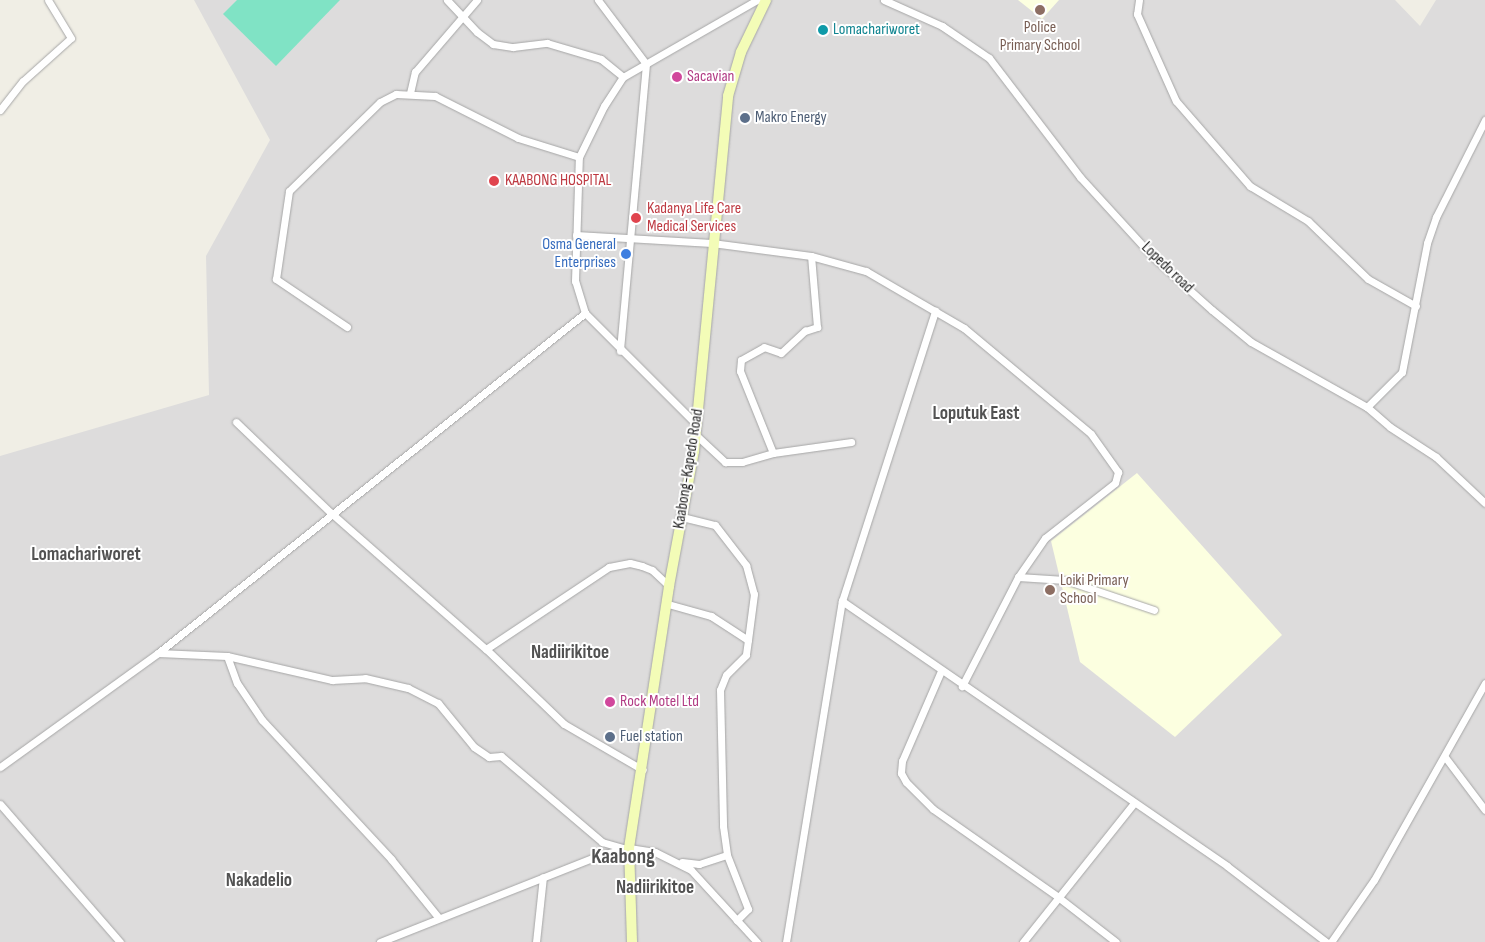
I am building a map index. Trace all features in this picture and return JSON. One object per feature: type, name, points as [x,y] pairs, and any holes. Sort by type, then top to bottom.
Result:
[{"type":"main road","name":"Kaabong-Kapedo Road","points":[[632,942],[626,848],[643,770],[668,604],[669,586],[696,430],[712,244],[728,96],[741,52],[766,0]]},
{"type":"street","points":[[0,110],[23,81],[71,38],[48,0]]},
{"type":"street","points":[[447,0],[494,44],[512,46],[547,44],[601,59],[623,78]]},
{"type":"street","points":[[410,93],[415,72],[461,15],[478,0]]},
{"type":"street","points":[[598,0],[646,64],[620,351]]},
{"type":"street","points":[[757,0],[623,78],[604,106],[579,157],[575,281],[585,313],[725,462],[742,462],[774,453],[851,442]]},
{"type":"street","name":"Lopedo road","points":[[884,0],[942,26],[990,58],[1080,177],[1154,258],[1212,310],[1251,342],[1367,407],[1390,428],[1436,457],[1485,503]]},
{"type":"street","points":[[1139,0],[1137,14],[1176,101],[1250,186],[1308,221],[1368,279],[1416,306]]},
{"type":"street","points":[[346,328],[276,279],[289,192],[380,102],[396,94],[410,93],[435,96],[518,138],[579,157]]},
{"type":"street","points":[[1367,407],[1402,372],[1427,243],[1436,217],[1485,120]]},
{"type":"street","points":[[576,235],[712,244],[811,256],[866,271],[964,328],[1090,434],[1118,472],[1115,483],[1045,538],[1018,577],[962,686]]},
{"type":"street","points":[[774,453],[740,371],[742,360],[764,347],[781,353],[805,331],[817,327],[811,256]]},
{"type":"street","points":[[786,942],[842,601],[935,311]]},
{"type":"street","points":[[0,767],[158,652],[585,313]]},
{"type":"street","points":[[236,422],[332,513],[486,649],[564,724],[643,770]]},
{"type":"street","points":[[682,517],[714,525],[746,566],[754,594],[746,655],[726,675],[720,690],[723,826],[727,855],[748,909],[737,920]]},
{"type":"street","points":[[486,649],[609,567],[630,563],[642,566],[669,586]]},
{"type":"street","points":[[1018,577],[1065,580],[1154,610]]},
{"type":"street","points":[[842,601],[1133,804],[1227,866],[1326,942]]},
{"type":"street","points":[[668,604],[711,616],[748,640]]},
{"type":"street","points":[[158,652],[226,656],[332,680],[365,678],[425,696],[447,713],[474,747],[489,757],[501,756],[602,842],[655,852],[678,861],[699,864],[727,855]]},
{"type":"street","points":[[226,656],[237,682],[262,720],[391,859],[438,917]]},
{"type":"street","points":[[941,671],[902,761],[901,773],[914,792],[933,810],[1058,896],[1116,942]]},
{"type":"street","points":[[1331,942],[1374,880],[1485,683]]},
{"type":"street","points":[[1445,757],[1485,810]]},
{"type":"street","points":[[0,804],[120,942]]},
{"type":"street","points":[[1023,942],[1133,804]]},
{"type":"street","points":[[380,942],[438,917],[542,877],[626,848]]},
{"type":"street","points":[[678,861],[691,870],[757,942]]},
{"type":"street","points":[[536,942],[542,877]]},
{"type":"shaded area","name":"Kaabong","points":[[194,0],[1395,0],[1420,26],[1436,0],[1485,0],[1485,942],[0,942],[0,456],[209,395],[206,256],[270,140]]},
{"type":"shaded area","name":"Police Primary School","points":[[1018,0],[1059,0],[1042,19]]},
{"type":"shaded area","name":"Loiki Primary School","points":[[1137,473],[1282,635],[1175,737],[1080,662],[1051,541]]},
{"type":"green space","points":[[237,0],[340,0],[276,66],[223,14]]},
{"type":"place","name":"Police Primary School","points":[[1040,10]]},
{"type":"place","name":"Lomachariworet","points":[[823,30]]},
{"type":"place","name":"Sacavian","points":[[677,77]]},
{"type":"place","name":"Makro Energy","points":[[745,118]]},
{"type":"place","name":"KAABONG HOSPITAL","points":[[494,181]]},
{"type":"place","name":"Kadanya Life Care Medical Services","points":[[636,218]]},
{"type":"place","name":"Osma General Enterprises","points":[[626,254]]},
{"type":"place","name":"Loiki Primary School","points":[[1050,590]]},
{"type":"place","name":"Rock Motel Ltd","points":[[610,702]]},
{"type":"place","name":"Fuel station","points":[[610,737]]},
{"type":"district","name":"Loputuk East","points":[[976,414]]},
{"type":"district","name":"Lomachariworet","points":[[86,555]]},
{"type":"district","name":"Nadiirikitoe","points":[[570,653]]},
{"type":"district","name":"Kaabong","points":[[623,857]]},
{"type":"district","name":"Nakadelio","points":[[259,881]]},
{"type":"district","name":"Nadiirikitoe","points":[[655,888]]}]
